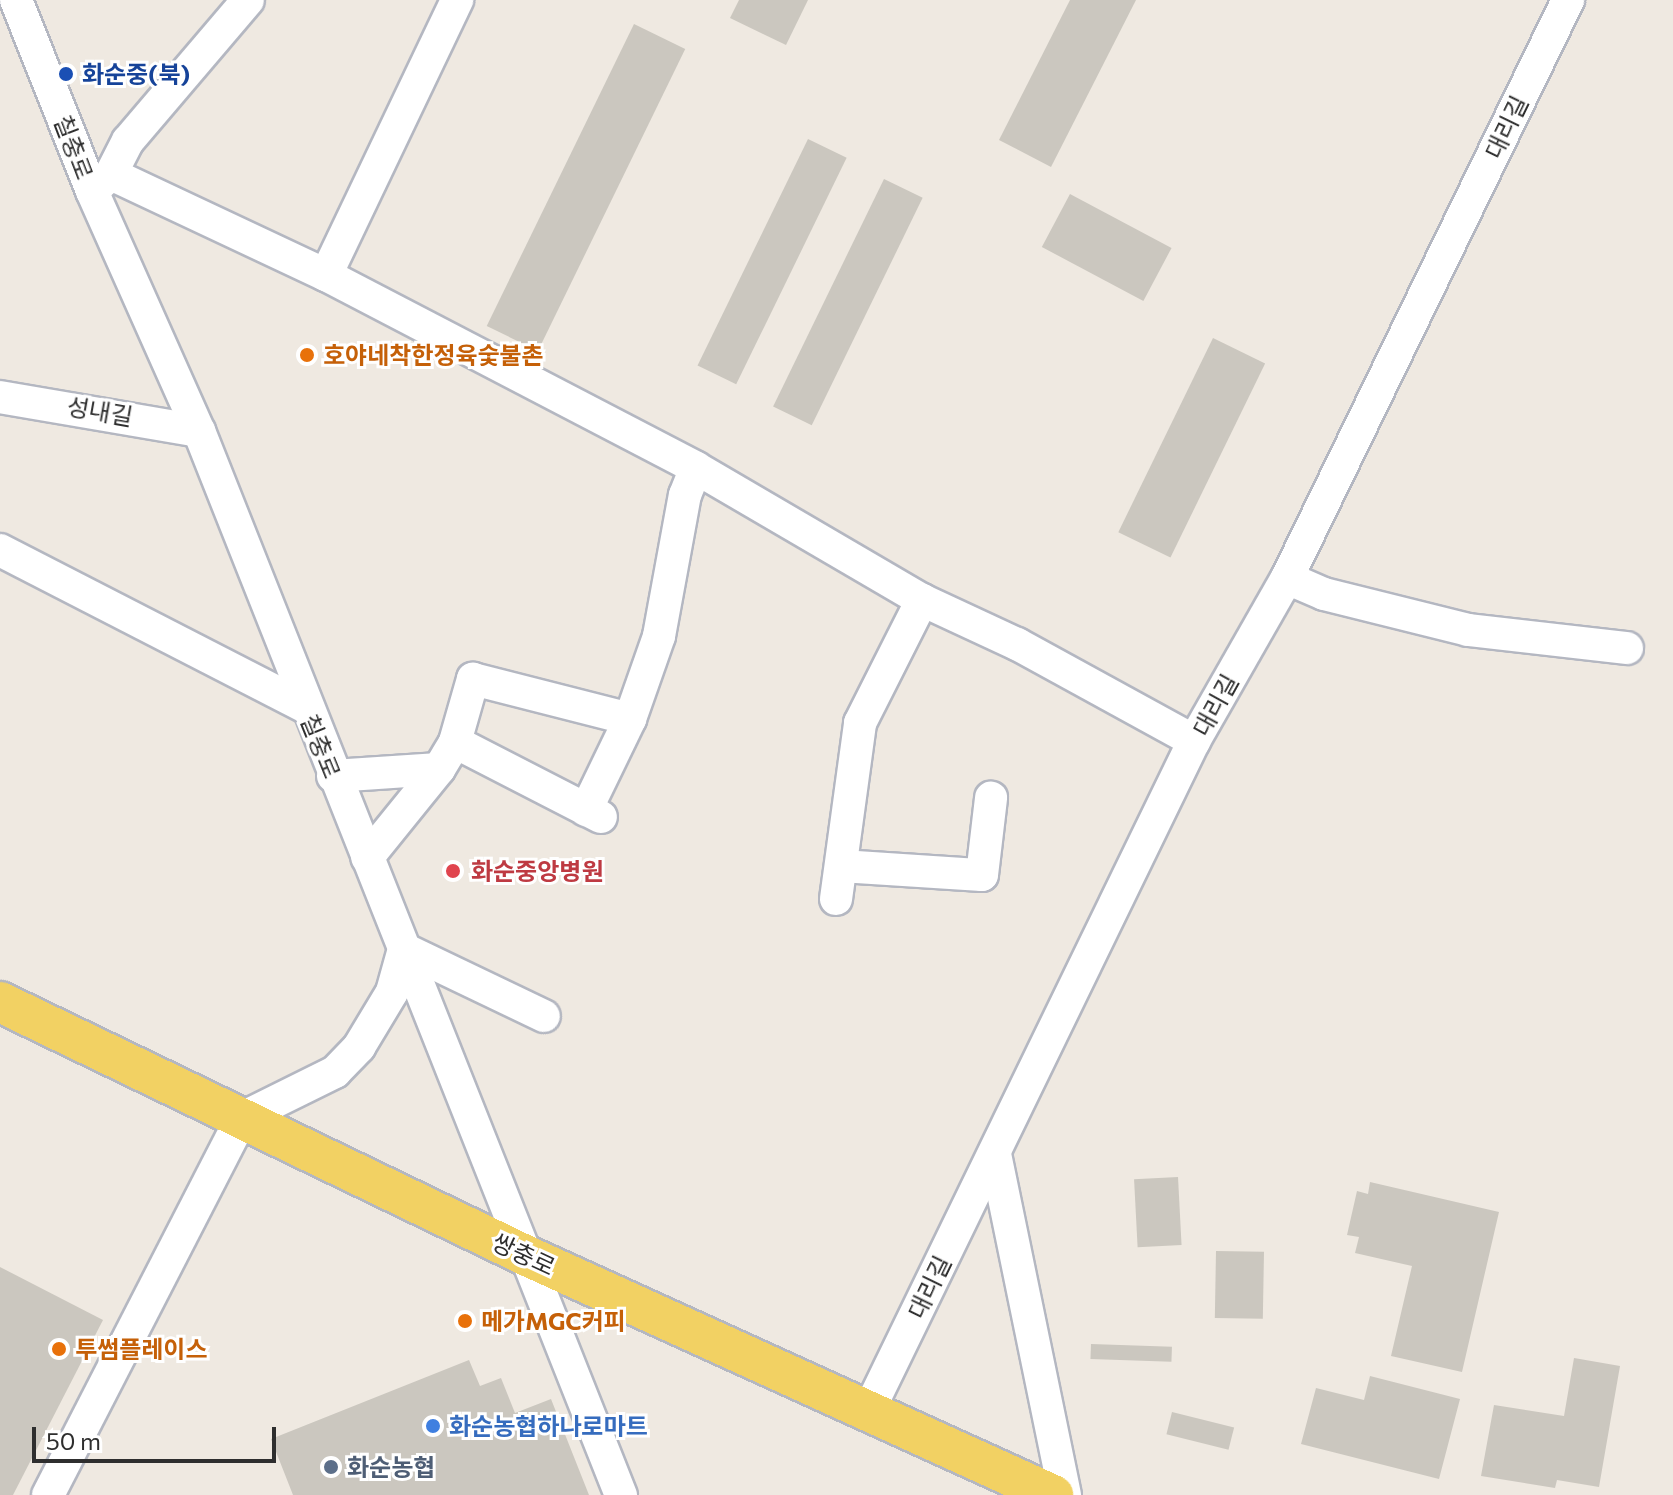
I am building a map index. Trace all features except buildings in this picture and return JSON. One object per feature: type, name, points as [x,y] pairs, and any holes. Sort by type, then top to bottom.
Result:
[{"type":"main road","name":"쌍충로","points":[[0,1002],[527,1256],[867,1414],[1053,1495]]},
{"type":"street","name":"칠충로","points":[[16,0],[102,182],[333,776],[621,1495]]},
{"type":"street","points":[[248,0],[128,141],[102,182],[326,275],[696,468],[922,600],[1017,644],[1194,741]]},
{"type":"street","points":[[326,275],[457,0]]},
{"type":"street","name":"대리길","points":[[867,1414],[1194,741],[1287,578],[1568,0]]},
{"type":"street","name":"성내길","points":[[0,397],[199,431]]},
{"type":"street","points":[[333,776],[447,755],[593,814],[659,636],[685,495],[696,468]]},
{"type":"street","points":[[0,550],[306,707]]},
{"type":"street","points":[[1287,578],[1324,594],[1468,630],[1627,648]]},
{"type":"street","points":[[836,899],[860,723],[922,600]]},
{"type":"street","points":[[367,858],[447,755],[473,679],[630,719]]},
{"type":"street","points":[[841,866],[982,875],[991,798]]},
{"type":"street","points":[[48,1495],[242,1118],[335,1072],[359,1047],[392,992],[404,949],[544,1016]]},
{"type":"street","points":[[995,1154],[1065,1495]]},
{"type":"place","name":"화순중(북)","points":[[66,74]]},
{"type":"place","name":"호야네착한정육숯불촌","points":[[307,355]]},
{"type":"place","name":"화순중앙병원","points":[[453,871]]},
{"type":"place","name":"메가MGC커피","points":[[465,1321]]},
{"type":"place","name":"투썸플레이스","points":[[59,1349]]},
{"type":"place","name":"화순농협하나로마트","points":[[433,1426]]},
{"type":"place","name":"화순농협","points":[[331,1467]]}]
